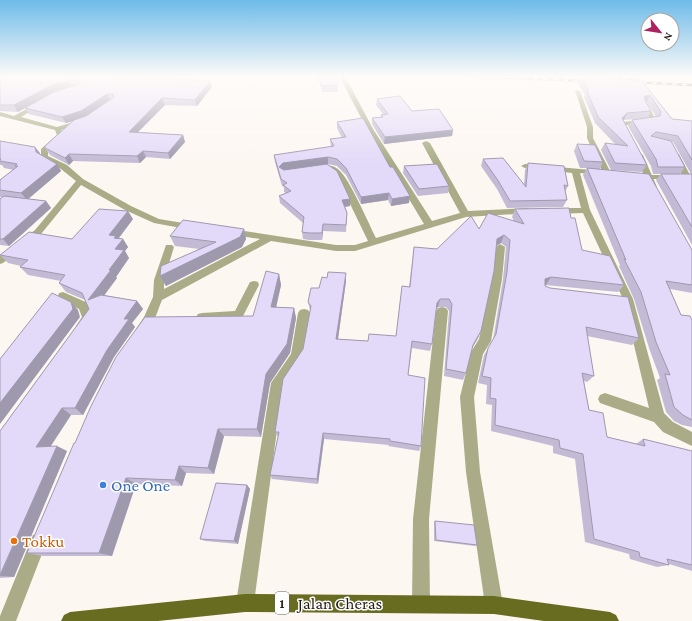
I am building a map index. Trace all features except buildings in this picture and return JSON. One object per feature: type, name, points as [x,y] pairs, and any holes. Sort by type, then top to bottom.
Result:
[{"type":"main road","name":"Jalan Cheras","points":[[70,621],[245,603],[494,605],[610,621]]},
{"type":"street","points":[[15,118],[37,105]]},
{"type":"street","points":[[357,105],[370,129],[429,224]]},
{"type":"street","points":[[524,166],[610,174],[590,138],[590,127],[582,105]]},
{"type":"street","points":[[631,139],[623,125],[624,123],[653,121],[654,119],[646,105]]},
{"type":"street","points":[[0,114],[57,129],[87,120]]},
{"type":"street","points":[[57,129],[61,135],[44,151],[45,157],[64,167],[80,181],[128,208],[157,221],[203,229]]},
{"type":"street","points":[[426,143],[465,214]]},
{"type":"street","points":[[634,146],[646,167],[648,177],[659,197]]},
{"type":"street","points":[[637,176],[687,177],[674,150]]},
{"type":"street","points":[[313,169],[328,167],[336,170],[341,176],[373,242]]},
{"type":"street","points":[[575,171],[586,210],[628,299],[658,417]]},
{"type":"street","points":[[0,260],[38,232],[80,181]]},
{"type":"street","points":[[549,211],[586,210]]},
{"type":"street","points":[[225,232],[336,248],[355,248],[465,214],[534,211]]},
{"type":"street","points":[[158,297],[270,238]]},
{"type":"street","points":[[136,338],[149,319],[158,297],[159,280],[169,247]]},
{"type":"street","points":[[494,605],[473,472],[467,397],[476,352],[485,341],[497,279],[500,247]]},
{"type":"street","points":[[193,318],[238,314],[254,285]]},
{"type":"street","points":[[63,296],[84,306],[88,318],[74,337]]},
{"type":"street","points":[[613,297],[628,299]]},
{"type":"street","points":[[421,604],[421,519],[442,311]]},
{"type":"street","points":[[245,603],[277,383],[297,356],[304,313]]},
{"type":"street","points":[[149,319],[164,319]]},
{"type":"street","points":[[605,399],[658,417],[668,427],[692,439]]},
{"type":"street","points":[[7,621],[43,532]]},
{"type":"place","name":"One One","points":[[103,485]]},
{"type":"place","name":"Tokku","points":[[14,541]]}]
